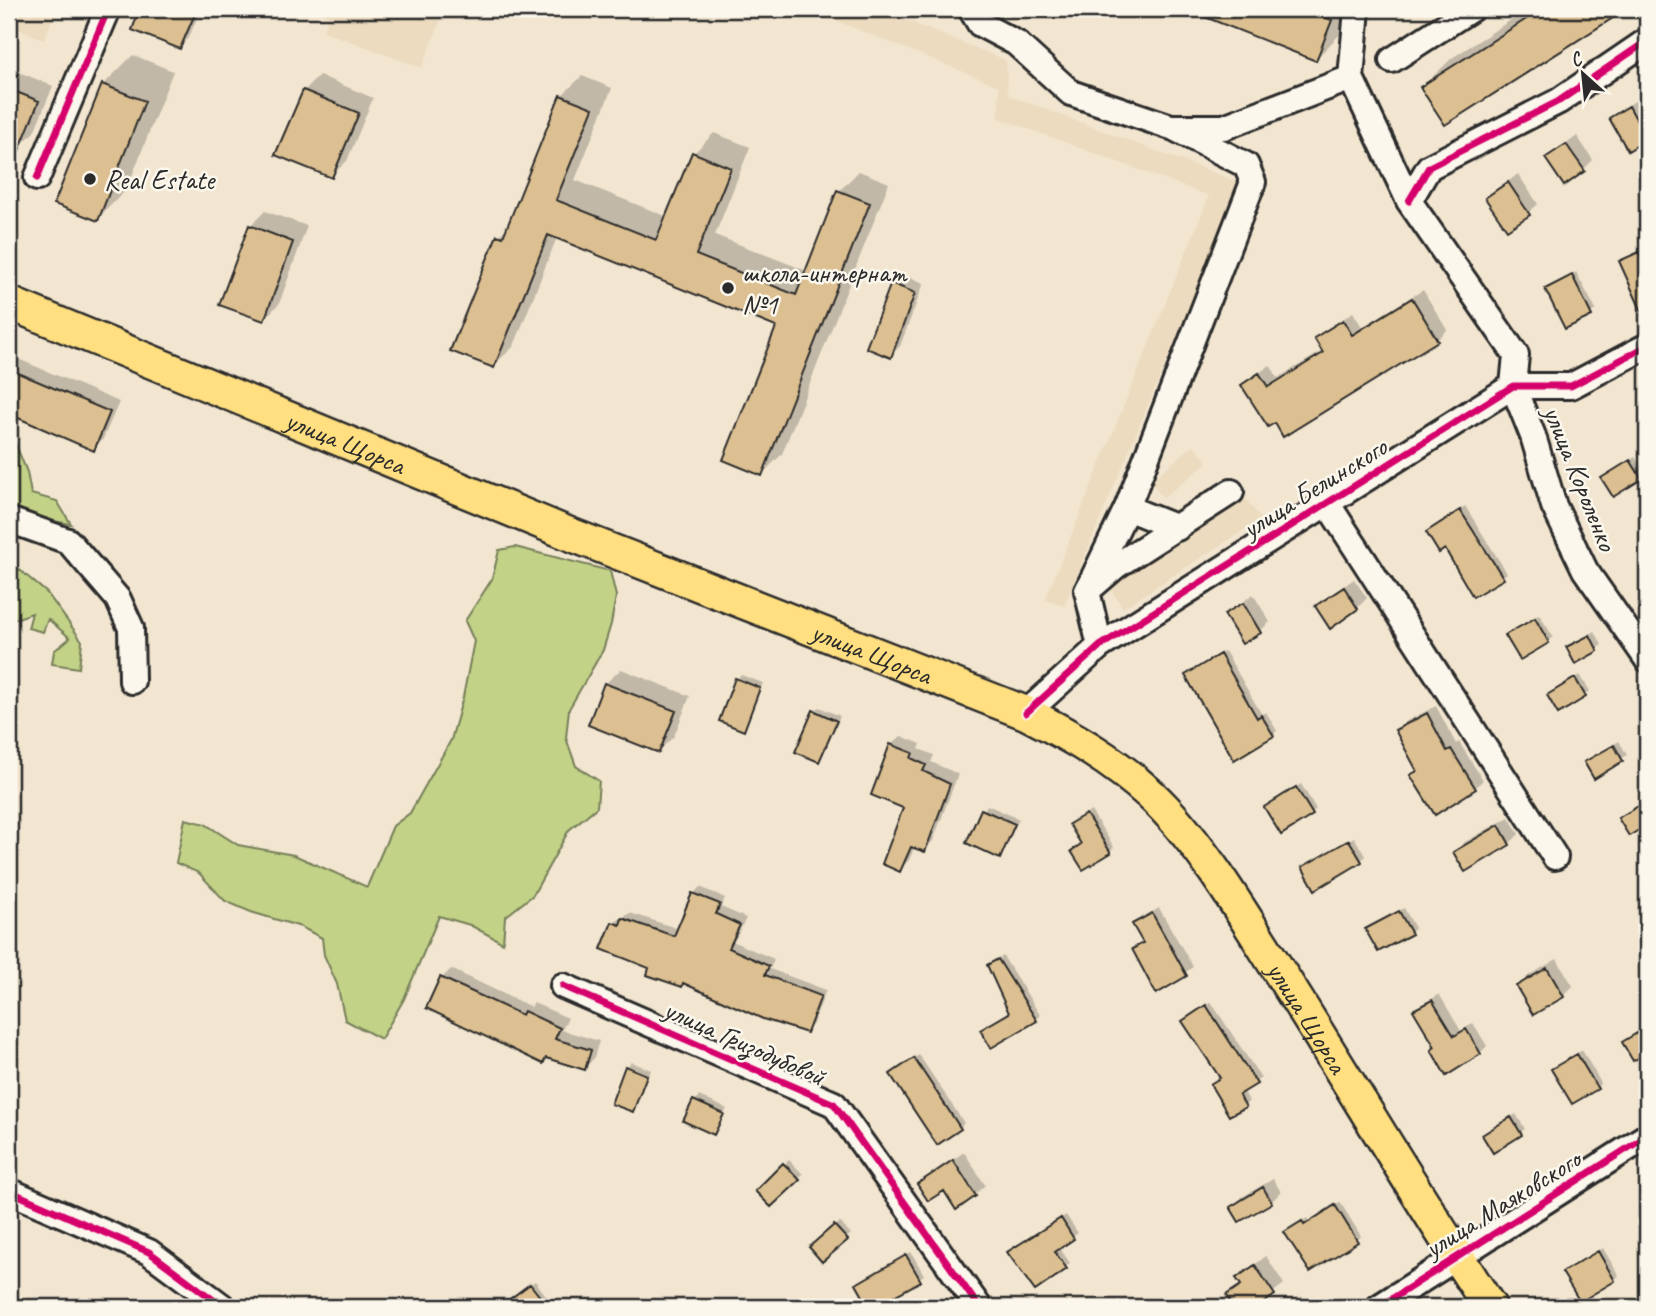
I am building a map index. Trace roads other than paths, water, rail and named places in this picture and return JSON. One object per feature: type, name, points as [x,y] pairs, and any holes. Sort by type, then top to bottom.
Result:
[{"type":"main road","name":"улица Щорса","points":[[9,303],[567,533],[1026,713],[1118,766],[1152,796],[1183,830],[1256,935],[1490,1307]]},
{"type":"street","points":[[37,178],[108,9]]},
{"type":"street","points":[[971,9],[980,24],[1016,43],[1071,93],[1171,127],[1246,165],[1253,182],[1126,508],[1087,591],[1100,646]]},
{"type":"street","points":[[1357,9],[1351,78],[1409,201],[1516,355],[1513,386],[1571,386],[1647,346]]},
{"type":"street","points":[[1392,60],[1471,9]]},
{"type":"street","points":[[1409,201],[1429,167],[1559,101],[1647,41]]},
{"type":"street","points":[[1171,127],[1224,127],[1351,78]]},
{"type":"street","name":"улица Белинского","points":[[1026,713],[1100,646],[1513,386]]},
{"type":"street","name":"улица Короленко","points":[[1513,386],[1554,506],[1585,570],[1647,659]]},
{"type":"street","points":[[1087,591],[1116,566],[1231,492]]},
{"type":"street","points":[[1327,503],[1555,857]]},
{"type":"street","points":[[1126,508],[1177,528]]},
{"type":"street","points":[[9,520],[68,541],[118,599],[131,628],[132,681]]},
{"type":"street","name":"улица Гризодубовой","points":[[564,986],[834,1104],[979,1307]]},
{"type":"street","name":"улица Маяковского","points":[[1380,1307],[1647,1136]]},
{"type":"street","points":[[9,1191],[149,1252],[223,1307]]},
{"type":"place","name":"Real Estate","points":[[90,179]]},
{"type":"place","name":"школа-интернат №1","points":[[728,288]]}]
